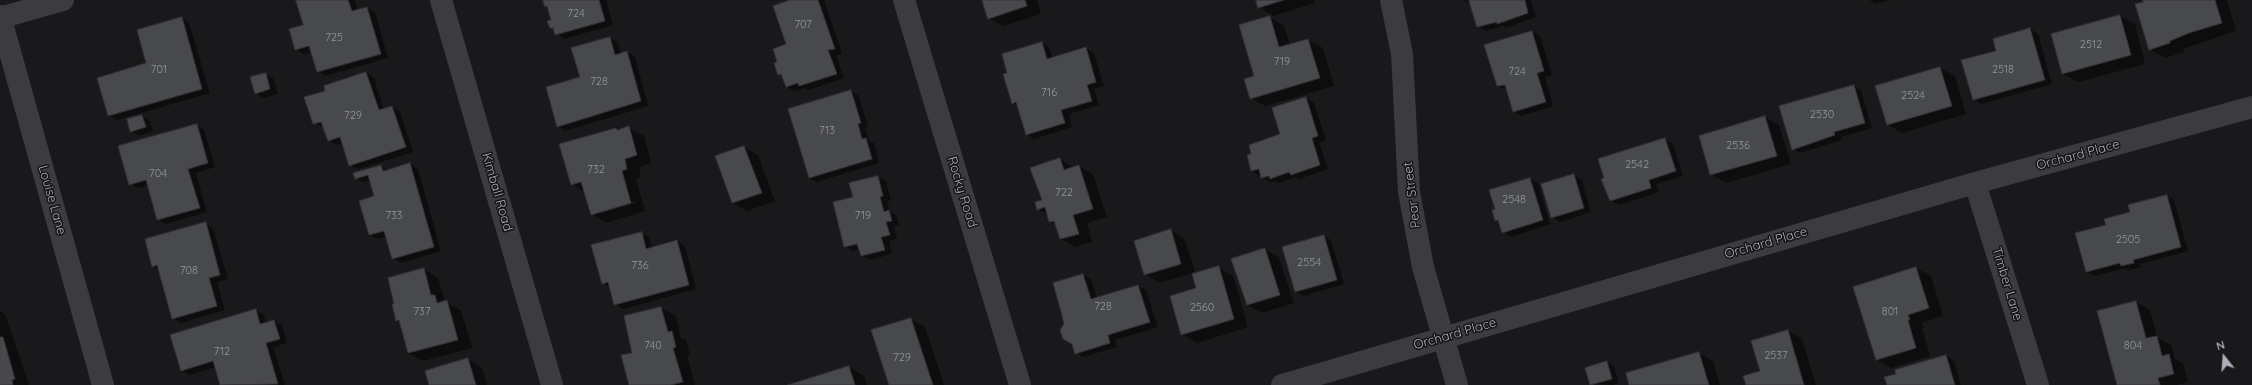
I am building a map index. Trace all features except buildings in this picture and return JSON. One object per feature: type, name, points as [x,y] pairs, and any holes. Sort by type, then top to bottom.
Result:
[{"type":"street","points":[[0,17],[62,0]]},
{"type":"street","name":"Kimball Road","points":[[441,0],[552,385]]},
{"type":"street","name":"Rocky Road","points":[[904,0],[1020,385]]},
{"type":"street","name":"Pear Street","points":[[1391,0],[1402,54],[1409,192],[1423,267],[1442,338],[1457,385]]},
{"type":"street","name":"Louise Lane","points":[[0,17],[103,385]]},
{"type":"street","name":"Orchard Place","points":[[1282,385],[1975,183],[2252,107]]},
{"type":"street","name":"Timber Lane","points":[[1975,183],[2038,385]]}]
